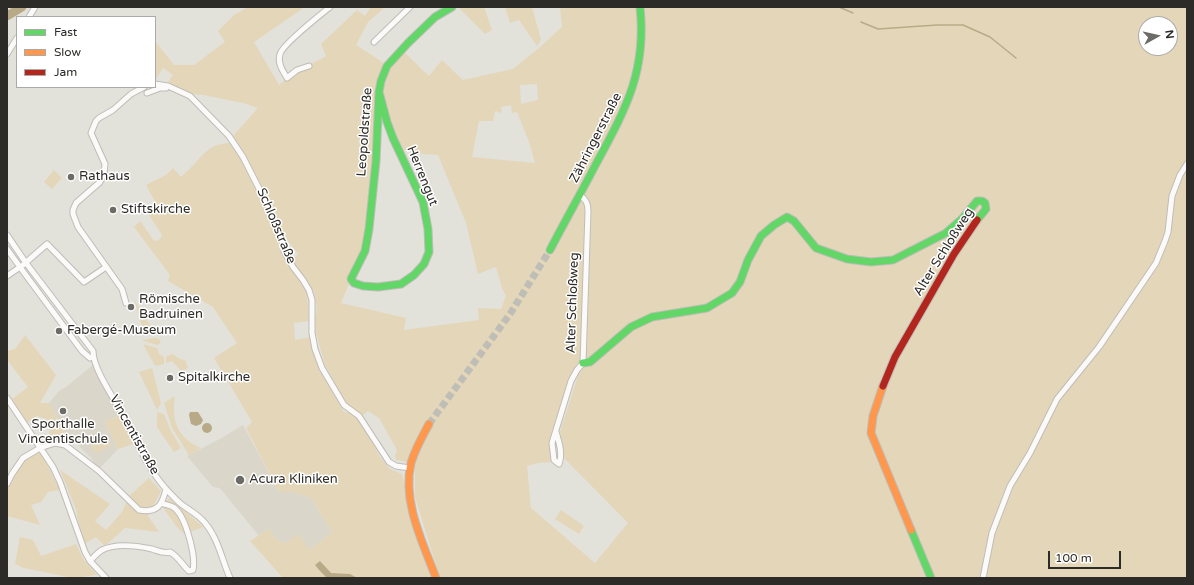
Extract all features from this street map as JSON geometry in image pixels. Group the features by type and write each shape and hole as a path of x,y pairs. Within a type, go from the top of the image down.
{"street":[{"path":"30,16 35,7"},
{"path":"309,66 297,70 287,78 281,68 280,54 292,40 330,7"},
{"path":"374,42 410,7"},
{"name":"Leopoldstraße","path":"354,283 351,278 365,251 369,229 376,161 379,92 381,81 387,66 435,17 452,7"},
{"name":"Zähringerstraße","path":"550,250 621,118 634,88 642,45 640,7"},
{"path":"7,54 16,40"},
{"name":"Schloßstraße","path":"156,84 171,87 190,96 229,136 239,150 253,174 273,216 284,246 284,251 292,267 309,290 312,300 312,333 315,349 322,368 344,405 360,416 389,462 396,466 410,468"},
{"path":"147,93 160,88 171,87"},
{"path":"126,303 122,289 78,227 73,210 76,203 100,182 104,174 105,164 91,133 96,121 113,110 131,94 142,88"},
{"name":"Herrengut","path":"354,283 363,286 378,287 401,284 414,276 424,264 429,252 428,229 423,202 390,131 379,92"},
{"path":"983,578 992,533 1010,486 1030,453 1057,399 1099,347 1156,263 1168,232 1172,196 1180,176 1187,164"},
{"name":"Alter Schloßweg","path":"580,195 586,200 588,205 583,363 590,362 631,327 652,317 707,308 732,293 740,282 748,260 761,236 784,218 787,217 794,221 816,248 847,259 871,262 893,260 946,233 962,219 977,201 982,201 985,203 986,209 973,224 954,254 895,357 878,398 873,416 871,433 931,578"},
{"name":"Vincentistraße","path":"7,235 26,263 93,351 93,357 100,373 129,425 140,451 157,478 166,489 161,503"},
{"path":"7,276 26,263 47,244 84,282 106,267"},
{"path":"7,249 82,351 90,358 93,357"},
{"path":"556,432 561,453 559,464 554,460 552,443 571,381 583,363"},
{"path":"7,398 40,448 60,482 83,548 90,561 104,576"},
{"path":"429,424 418,443 410,468 409,488 411,506 436,578"},
{"path":"7,484 23,458 40,448 55,443 64,445 99,471 139,510 155,510 161,503 174,507 187,531 192,549 193,570 189,571 178,558 170,552 164,553 158,550 134,546 118,546 102,550 90,561"},
{"path":"166,489 181,504 206,523 217,544 230,578"}],"shaded area":[{"path":"248,7 305,7 254,42 279,85 287,78 326,56 321,44 357,10 365,16 371,7 385,7 368,22 356,45 390,68 404,52 429,76 442,60 463,80 513,69 562,27 560,7 1187,7 1187,578 440,578 415,497 415,463 396,460 395,456 397,450 379,418 368,411 362,416 347,405 325,365 316,333 315,320 317,309 314,291 311,289 291,259 296,257 298,254 286,238 246,156 233,136 258,108 243,103 190,94 168,82 173,75 163,68 156,79 156,42 174,65 194,65 225,42 218,31 234,15","holes":["382,82 391,126 404,150 410,149 422,154 438,155 466,223 478,274 496,267 506,296 501,309 478,308 479,320 404,330 406,318 341,303 365,251","537,84 538,100 521,104 520,85","511,105 512,113 517,112 529,142 535,163 472,157 479,121 493,121 495,111 502,113 501,107","581,366 560,432 564,458 628,523 595,563 531,508 527,466 551,462 551,460 554,460 554,435 577,370"]},
{"path":"460,7 484,7 492,30 485,34 460,9"},
{"path":"505,7 532,7 541,40 537,46 519,20 510,23"},
{"path":"230,143 235,147 255,183 272,223 281,252 307,292 309,321 294,323 295,340 310,337 319,368 344,412 353,413 368,434 380,457 390,469 402,474 414,527 432,578 283,578 250,541 269,529 278,541 286,543 298,534 310,550 332,532 311,498 293,492 279,492 246,428 252,422 214,358 237,343 213,307 168,281 170,275 134,227 140,221 154,241 159,240 162,235 147,210 156,203 146,185 166,175 173,168 181,177 204,153 211,148"},
{"path":"54,170 62,178 52,189 44,182"},
{"path":"134,299 155,334 144,333"},
{"path":"25,335 56,375 40,403 49,403 65,432 48,442 51,421 37,416 27,423 12,399 28,387 7,360 7,351 15,349"},
{"path":"158,338 161,342 158,345 143,341 143,340"},
{"path":"143,344 157,348 159,354 164,357 164,364 156,366"},
{"path":"172,354 185,360 188,368 181,371 172,361 166,363 166,357"},
{"path":"93,365 120,415 105,422 118,449 98,470 95,468 92,459 65,432 49,403 59,391"},
{"path":"152,368 161,403 157,410 139,372"},
{"path":"175,396 175,420 181,433 186,439 201,448 189,455 172,428 164,403"},
{"path":"157,412 164,414 170,429 181,448 174,452 157,427"},
{"path":"190,412 198,412 203,420 201,424 196,426 191,424 189,415"},
{"path":"120,415 133,444 118,449 105,422"},
{"path":"205,423 209,423 212,428 209,433 205,433 202,430 202,426"},
{"name":"Acura Kliniken","path":"243,425 279,492 293,492 311,498 332,532 310,550 278,541 269,529 259,536 220,488 213,487 187,456"},
{"path":"106,437 111,445 96,454 91,446"},
{"path":"40,451 60,490 48,492 41,502 31,505 40,525 7,516 7,491 24,460"},
{"path":"60,470 110,504 95,521 106,530 122,512 129,496 149,478 161,491 148,516 159,532 125,528 105,546 96,537 83,545 76,509"},
{"path":"170,498 203,527 184,534 176,526 162,506"},
{"path":"561,510 584,526 579,534 555,519"},
{"path":"20,537 33,540 41,556 76,544 84,560 97,575 73,578 24,568 15,564"},
{"path":"320,561 331,573 350,574 357,578 327,578 315,565"}],"waterway":[{"path":"7,16 22,7"},
{"path":"839,7 853,13"},
{"path":"861,22 878,29 937,25 963,25 990,37 1016,58"}],"tunnel":[{"path":"429,424 510,314 550,250"}],"traffic: fast":[{"path":"379,92 393,138 423,202 428,229 429,252 424,264 414,275 401,284 378,287 363,286 354,283 351,279 365,251 369,229 376,161 379,92 381,81 387,66 408,43 435,17 452,7"},
{"path":"550,250 616,126 632,90 640,51 640,7"},
{"path":"583,363 590,362 631,327 652,317 707,308 732,293 740,282 748,260 761,236 774,225 787,217 794,221 816,248 847,259 871,262 893,260 946,233 962,219 977,201 982,201 985,203 986,209 977,220"},
{"path":"911,530 931,578"}],"traffic: slow":[{"path":"883,386 873,416 871,433 911,530"},
{"path":"429,424 411,463 409,492 415,522 436,578"}],"traffic: jam":[{"path":"883,386 895,357 954,254 977,220"}],"place":[{"name":"Rathaus","path":"71,177"},
{"name":"Stiftskirche","path":"113,210"},
{"name":"Römische Badruinen","path":"131,307"},
{"name":"Fabergé-Museum","path":"59,331"},
{"name":"Spitalkirche","path":"170,378"},
{"name":"Sporthalle Vincentischule","path":"63,411"},
{"name":"Acura Kliniken","path":"240,480"}]}
